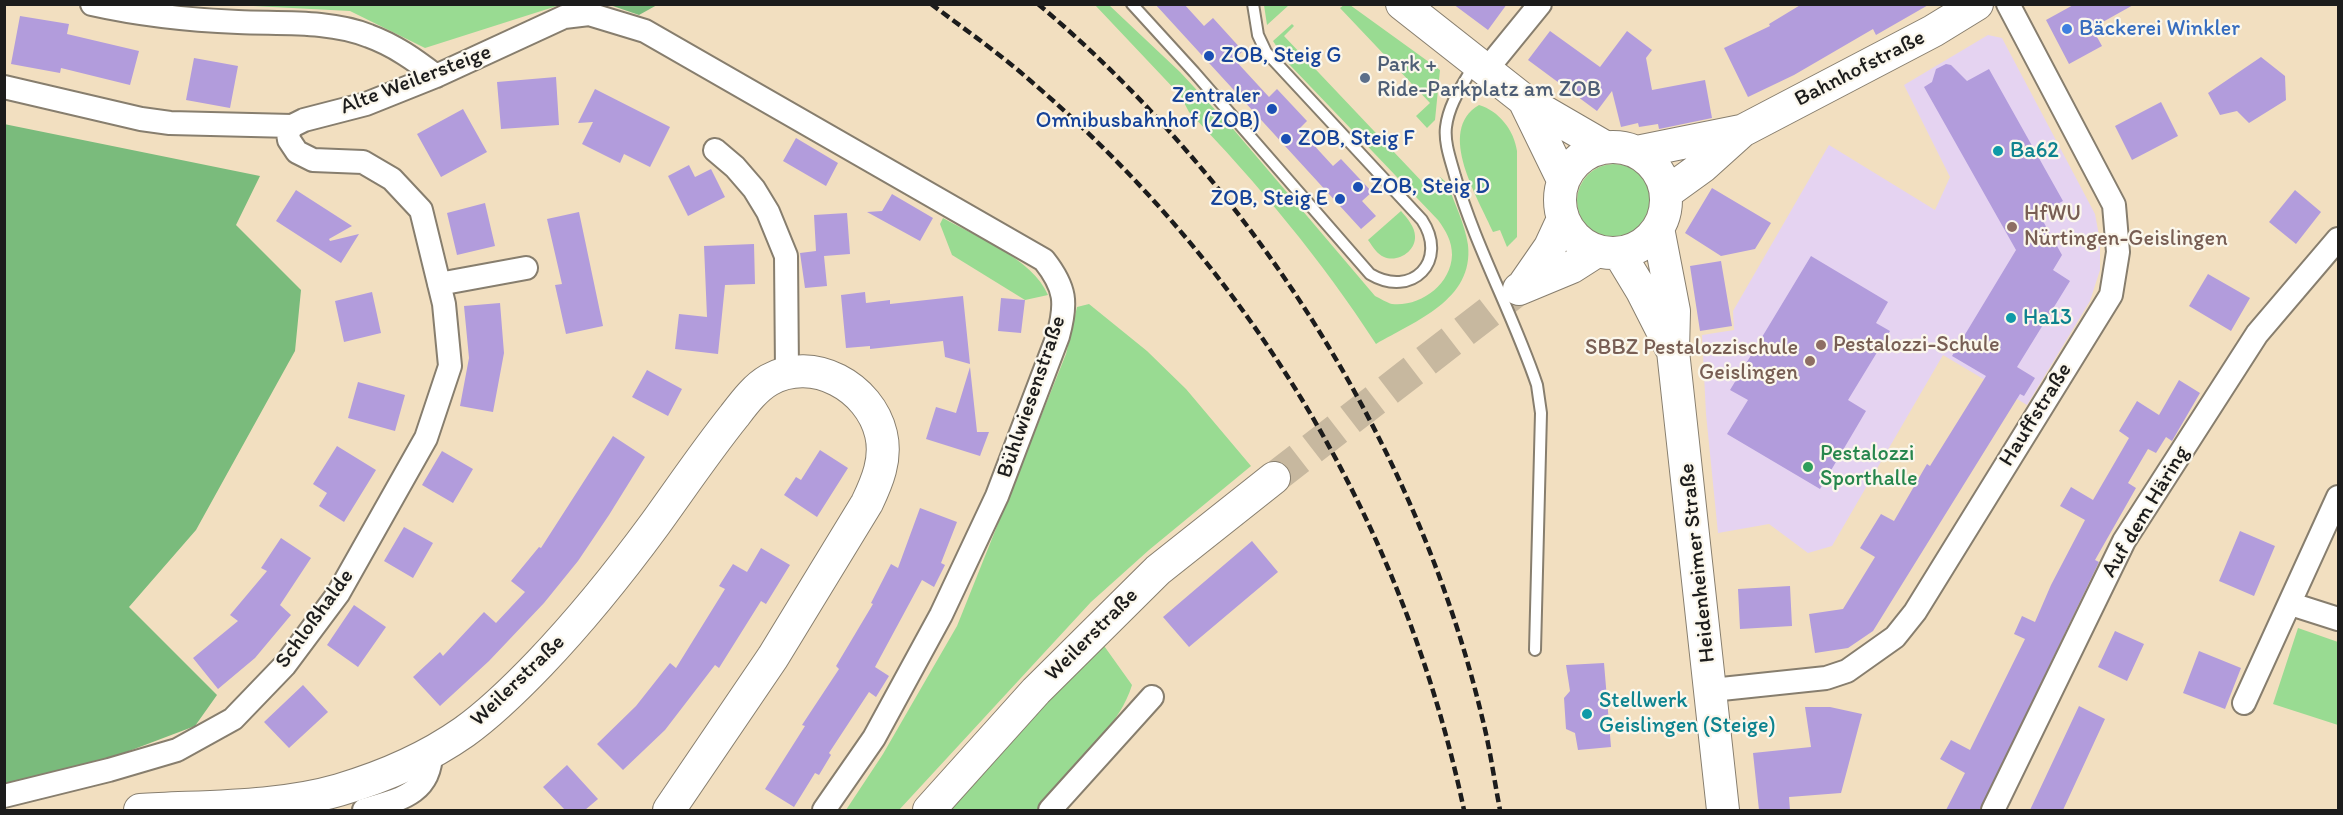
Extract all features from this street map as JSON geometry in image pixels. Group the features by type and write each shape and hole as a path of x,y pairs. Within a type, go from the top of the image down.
{"street":[{"path":"93,4 135,14 329,27 368,35 401,51 436,76"},
{"path":"1402,4 1524,100 1605,147"},
{"path":"1482,65 1540,4"},
{"name":"Bahnhofstraße","path":"1666,193 1702,168 1742,131 1933,31 1977,4"},
{"name":"Hauffstraße","path":"1712,690 1826,678 1847,671 1894,637 1915,612 2111,295 2118,252 2114,205 2008,4"},
{"name":"Alte Weilersteige","path":"4,87 141,119 170,123 292,126 304,120 366,104 436,76 564,17 589,14 645,31"},
{"name":"Bühlwiesenstraße","path":"645,31 1044,260 1058,278 1064,296 1064,314 1058,336 992,507 941,615 874,738 824,810"},
{"path":"1524,100 1563,180"},
{"name":"Schloßhalde","path":"4,796 109,770 177,750 232,719 285,664 338,594 426,438 450,366 444,304 421,210 392,179 363,162 313,160 297,152 289,140 288,133 292,126"},
{"name":"Bahnhofstraße","path":"1637,152 1742,131"},
{"path":"1563,219 1550,247 1521,287 1608,252 1634,249 1658,228 1665,211 1666,193 1657,169 1637,152 1616,146 1592,151 1580,158 1563,180 1560,194 1563,219 1577,239 1608,252"},
{"path":"716,150 735,167 753,189 768,212 786,256 787,372"},
{"name":"Heidenheimer Straße","path":"1658,228 1674,311 1673,351 1724,810"},
{"name":"Auf dem Häring","path":"1994,810 2124,541 2257,334 2338,239"},
{"name":"Heidenheimer Straße","path":"1608,252 1642,291 1673,351"},
{"path":"439,284 526,268"},
{"name":"Weilerstraße","path":"140,810 285,801 338,790 388,772 431,752 465,731 509,695 569,632 619,573 718,436 752,394 768,380 787,372 811,370 837,378 858,394 873,411 882,435 882,459 878,478 867,503 773,657 669,810"},
{"name":"Weilerstraße","path":"929,810 1036,691 1158,570 1274,478"},
{"path":"2244,703 2291,604 2338,496"},
{"path":"2291,604 2338,619"},
{"path":"1050,810 1152,697"},
{"path":"364,810 403,798 417,788 428,776 431,752"}],"lane":[{"path":"1132,4 1370,274 1384,282 1401,282 1415,278 1430,258 1432,244 1430,231 1266,52 1258,35 1253,4"},
{"path":"1482,65 1454,100 1446,126 1446,137 1451,162 1468,212 1538,385 1541,413 1535,650"}],"shaded area":[{"path":"1988,35 2002,38 2095,214 2100,241 2100,270 2090,301 2027,405 1943,355 1832,546 1808,553 1769,524 1718,533 1706,414 1702,335 1734,330 1733,311 1829,145 1935,210 1950,177 1904,85"}],"green space":[{"path":"1264,4 1289,5 1267,25"},
{"path":"234,5 560,5 425,48 350,11"},
{"path":"610,5 657,5 639,15"},
{"path":"1095,5 1109,5 1180,72 1234,130 1375,296 1392,304 1403,304 1423,298 1432,292 1446,276 1452,255 1448,236 1438,220 1287,62 1273,41 1292,24 1294,26 1284,36 1428,188 1440,177 1447,183 1462,221 1468,245 1467,264 1462,280 1452,294 1424,317 1376,344 1288,223 1189,112 1180,95"},
{"path":"1350,5 1440,70 1435,120 1427,128 1416,116 1430,103 1340,8"},
{"path":"1479,105 1493,112 1504,122 1513,136 1517,151 1517,237 1507,247 1500,230 1493,232 1471,184 1460,148 1461,131 1466,117"},
{"path":"4,124 260,176 236,225 301,290 295,351 196,530 129,607 217,695 195,726 108,759 4,787"},
{"path":"1607,164 1621,164 1635,170 1645,180 1651,194 1649,215 1635,232 1621,238 1607,238 1593,232 1583,222 1577,208 1577,194 1583,180 1593,170"},
{"path":"1401,211 1414,229 1415,241 1409,251 1400,257 1384,257 1368,240"},
{"path":"943,218 1017,260 1030,270 1048,295 1025,300 952,255 940,224"},
{"path":"1089,304 1147,351 1186,389 1251,466 1149,550 1091,602 899,810 846,810 883,754 957,626 1066,354 1077,307"},
{"path":"2298,628 2338,642 2338,725 2273,704"},
{"path":"1102,643 1132,685 1127,699 1102,736 1039,810 949,810 970,784"}],"building":[{"path":"1155,4 1184,4 1204,26 1213,18 1243,51 1234,59 1269,97 1277,89 1307,121 1299,129 1333,166 1341,159 1372,192 1362,201 1376,216 1361,229"},
{"path":"1453,4 1507,4 1488,30"},
{"path":"1802,4 1930,4 1876,35 1873,29 1794,75 1748,97 1724,48 1770,26 1769,24"},
{"path":"2075,4 2135,4 2092,28 2102,46 2069,64 2046,20"},
{"path":"20,16 69,24 67,34 139,51 130,85 61,68 60,73 11,64"},
{"path":"1550,31 1600,67 1627,31 1652,50 1646,58 1652,90 1705,80 1712,118 1659,129 1658,124 1639,127 1638,123 1621,127 1612,91 1597,111 1528,60"},
{"path":"2261,57 2285,76 2286,100 2249,123 2237,111 2220,115 2208,93"},
{"path":"194,58 238,66 230,108 186,100"},
{"path":"1946,64 1951,65 1967,81 1989,69 2063,201 2039,214 2062,255 2053,270 2070,281 2017,367 2035,378 2024,396 2020,394 1873,631 1848,648 1815,653 1809,614 1843,609 1875,557 1860,548 1881,514 1894,521 1927,464 1930,466 1986,376 1952,356 2016,250 1924,87 1932,82 1936,69"},
{"path":"556,77 559,125 501,129 497,82"},
{"path":"595,89 670,127 650,167 624,154 620,163 582,144 593,122 578,123"},
{"path":"2161,102 2178,136 2132,160 2115,126"},
{"path":"463,109 487,152 441,177 417,134"},
{"path":"796,138 838,163 826,186 783,161"},
{"path":"689,165 695,177 711,169 725,197 688,216 668,176"},
{"path":"1712,188 1771,223 1755,249 1721,256 1685,233"},
{"path":"296,190 352,226 329,239 330,241 359,234 341,263 276,221"},
{"path":"2295,190 2321,212 2296,244 2269,222"},
{"path":"892,194 933,218 920,241 867,212 882,211"},
{"path":"485,203 495,246 457,255 447,213"},
{"path":"579,212 603,326 566,334 555,285 562,284 547,219"},
{"path":"847,213 850,254 824,256 827,286 805,288 800,253 816,251 814,215"},
{"path":"754,244 755,284 725,285 718,354 675,349 679,314 707,317 704,246"},
{"name":"SBBZ Pestalozzischule Geislingen","path":"1811,256 1888,302 1876,323 1890,331 1848,400 1866,411 1820,489 1727,434 1748,400 1730,390"},
{"path":"1721,261 1732,326 1700,331 1690,266"},
{"path":"2208,274 2250,298 2231,331 2189,306"},
{"path":"372,292 381,333 344,342 335,301"},
{"path":"865,292 866,303 890,300 890,304 963,296 970,364 945,357 943,341 870,349 870,346 846,348 841,295"},
{"path":"1001,298 1025,300 1021,333 998,331"},
{"path":"500,303 504,353 493,412 460,406 469,358 464,306"},
{"path":"970,367 977,432 989,432 980,456 926,439 936,407 956,413"},
{"path":"647,370 682,389 668,416 632,397"},
{"path":"2179,380 2200,393 2172,441 2166,437 2156,453 2148,449 2128,483 2136,488 2095,560 2099,562 1980,810 1946,810 1965,773 1940,759 1951,740 1970,750 2025,639 2014,634 2022,616 2035,622 2051,585 2085,520 2060,506 2071,487 2093,500 2129,438 2119,431 2137,401 2159,415"},
{"path":"358,382 405,395 395,431 348,418"},
{"path":"613,436 645,457 609,515 578,561 544,603 489,661 440,706 413,677 440,652 443,656 484,612 496,623 525,592 511,581 539,547 541,548"},
{"path":"337,446 376,470 344,522 319,506 327,493 313,484"},
{"path":"820,450 848,468 817,517 784,495 796,477 801,480"},
{"path":"442,451 473,469 453,503 422,485"},
{"path":"920,508 957,522 941,563 945,565 934,587 922,580 875,667 889,676 876,697 869,692 829,753 831,755 819,775 815,773 794,807 765,789 805,726 802,725 839,669 836,666 873,604 871,603 891,564 898,568"},
{"path":"404,527 433,543 413,578 384,561"},
{"path":"2240,531 2275,546 2254,596 2219,581"},
{"path":"281,538 311,558 280,605 291,615 255,658 218,689 193,658 238,621 230,615 267,571 261,568"},
{"path":"1252,541 1278,572 1189,647 1163,617"},
{"path":"761,548 790,565 766,604 761,601 719,668 715,665 665,730 623,770 597,744 636,706 670,663 676,668 725,589 719,586 733,564 747,572"},
{"path":"1790,586 1792,626 1740,629 1738,589"},
{"path":"354,605 386,627 358,667 327,645"},
{"path":"2115,631 2144,644 2127,681 2098,667"},
{"path":"2199,651 2241,668 2225,709 2183,693"},
{"name":"Stellwerk Geislingen (Steige)","path":"1604,663 1611,747 1578,750 1575,733 1566,729 1564,698 1570,691 1566,665"},
{"path":"303,685 328,712 289,748 264,722"},
{"path":"2079,706 2105,719 2063,810 2030,810"},
{"path":"1805,707 1830,707 1862,714 1841,793 1789,797 1790,810 1759,810 1753,753 1811,747"},
{"path":"567,765 598,799 585,810 565,810 543,787"}],"tunnel":[{"path":"1274,478 1519,289"}],"railway":[{"path":"931,4 1015,67 1107,152 1181,232 1247,317 1306,407 1358,502 1401,601 1437,704 1464,810"},
{"path":"1038,4 1116,75 1189,153 1255,237 1316,326 1369,419 1415,516 1453,616 1485,729 1500,810"}],"place":[{"name":"Bäckerei Winkler","path":"2067,29"},
{"name":"ZOB, Steig G","path":"1209,56"},
{"name":"Park + Ride-Parkplatz am ZOB","path":"1365,78"},
{"name":"Zentraler Omnibusbahnhof (ZOB)","path":"1272,109"},
{"name":"ZOB, Steig F","path":"1286,139"},
{"name":"Ba62","path":"1998,151"},
{"name":"ZOB, Steig D","path":"1358,187"},
{"name":"ZOB, Steig E","path":"1340,199"},
{"name":"HfWU Nürtingen-Geislingen","path":"2012,227"},
{"name":"Ha13","path":"2011,318"},
{"name":"Pestalozzi-Schule","path":"1821,345"},
{"name":"SBBZ Pestalozzischule Geislingen","path":"1810,361"},
{"name":"Pestalozzi Sporthalle","path":"1808,467"},
{"name":"Stellwerk Geislingen (Steige)","path":"1587,714"}]}
